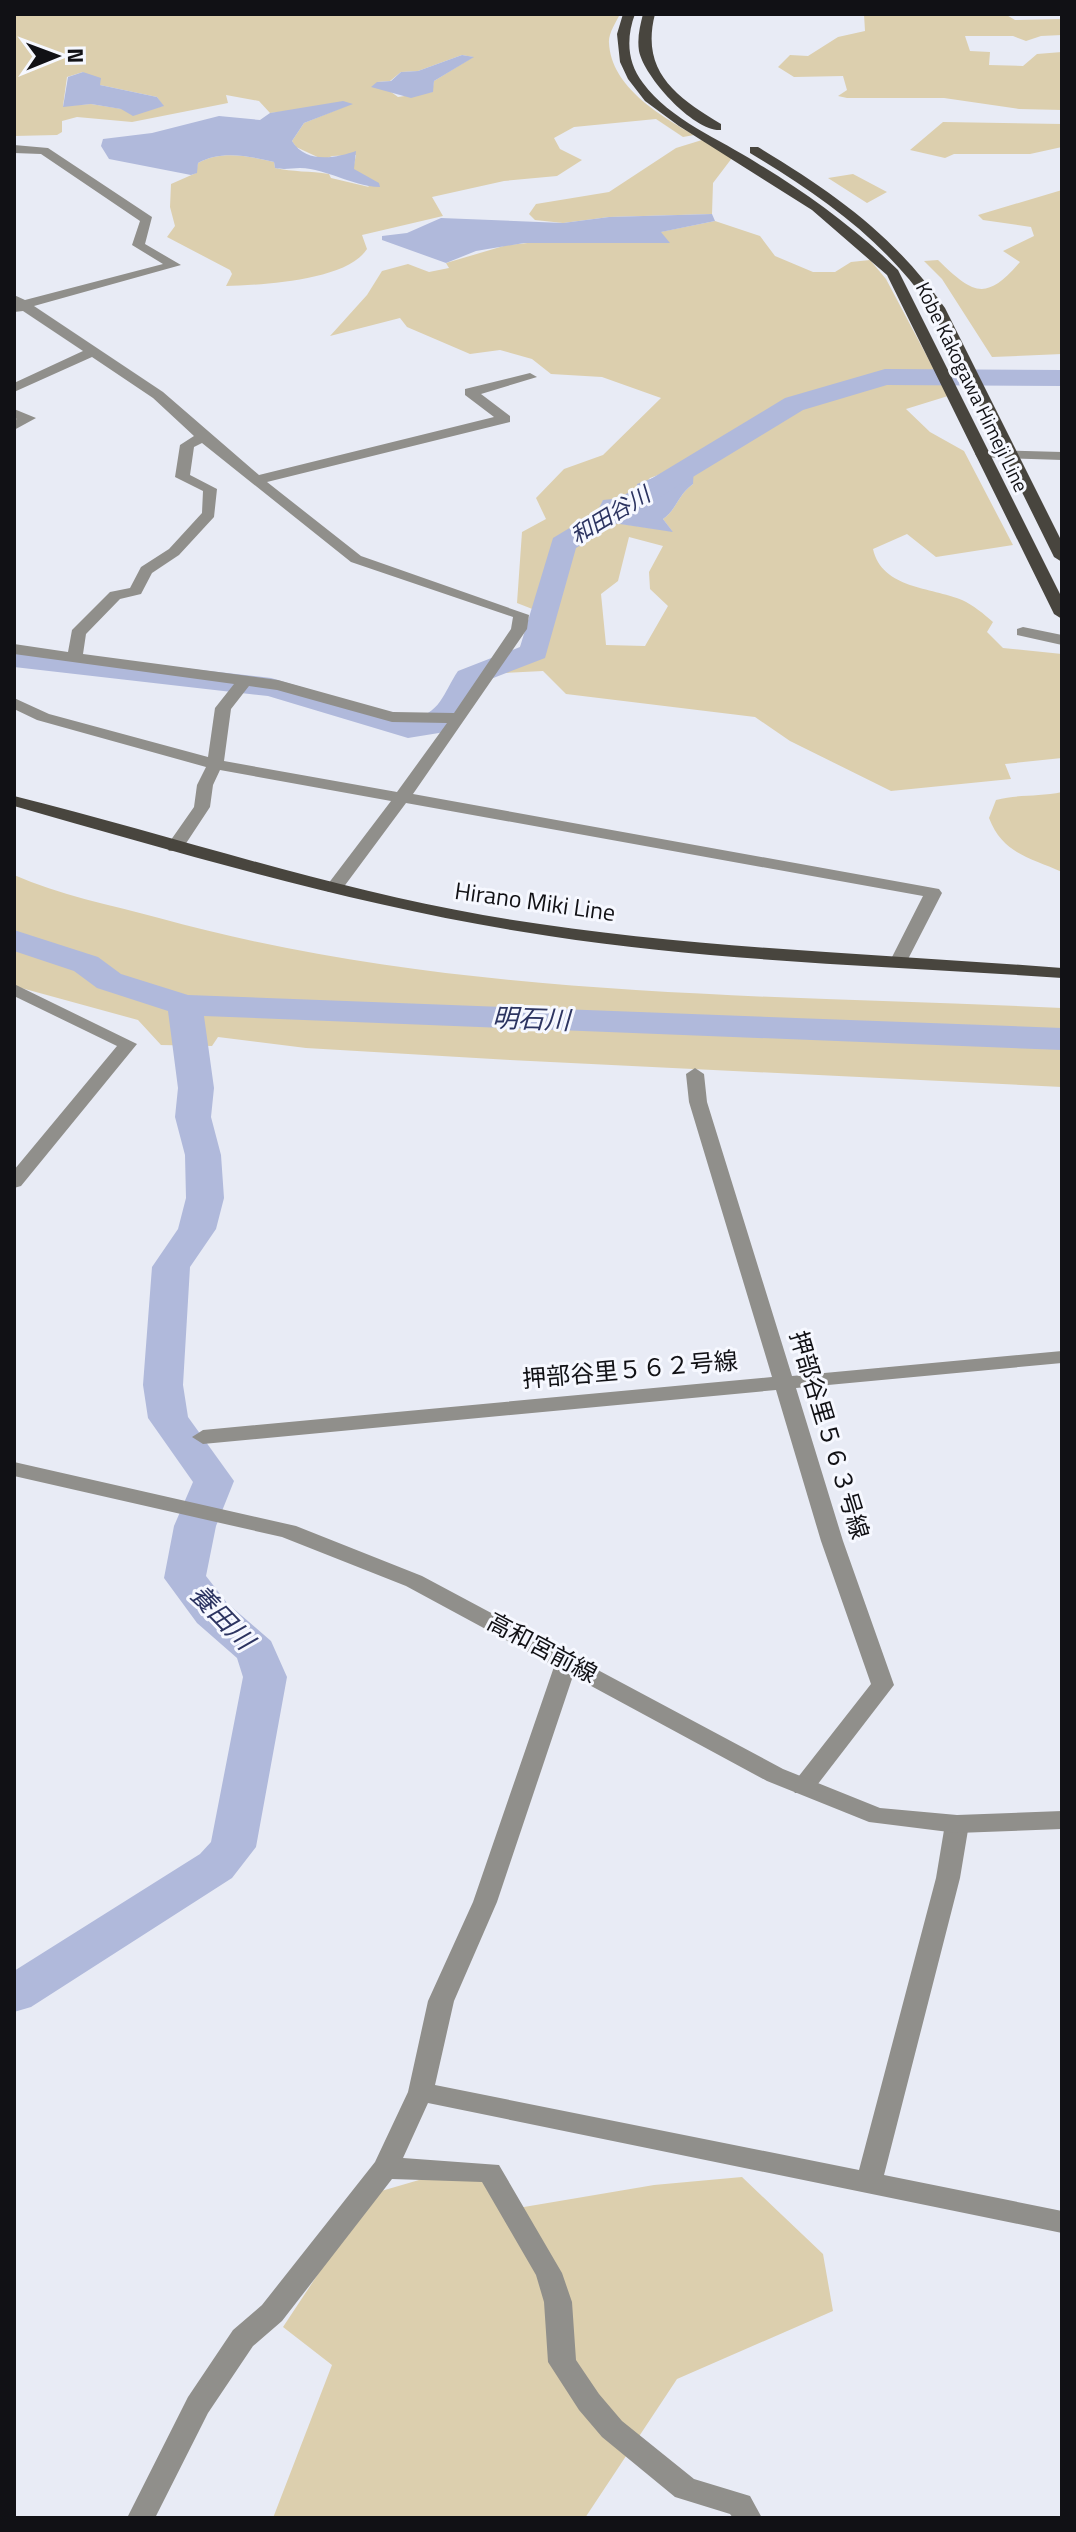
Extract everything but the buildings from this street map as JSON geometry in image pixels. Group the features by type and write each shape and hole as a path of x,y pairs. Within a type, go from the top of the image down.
{"main road":[{"name":"Kobe Kakogawa Himeji Line","path":"629,14 621,39 622,53 641,89 684,123 852,231 893,273 928,337 1062,614"},
{"name":"Kobe Kakogawa Himeji Line","path":"649,14 643,29 646,57 652,72 671,93 701,117 839,203 891,245 917,276 938,308 1062,557"},
{"name":"Hirano Miki Line","path":"14,801 175,847 455,916 552,931 1062,973"}],"street":[{"path":"14,149 44,151 147,220 138,245 174,265 17,305"},
{"path":"17,305 158,395 322,537 356,559 521,615 519,629 402,797 334,888"},
{"path":"14,388 91,352"},
{"path":"258,480 505,419 470,392 530,377"},
{"path":"14,413 29,418 14,426"},
{"path":"75,658 78,633 115,595 136,591 153,563 174,552 209,514 210,489 182,477 187,445 203,437"},
{"path":"982,454 1062,456"},
{"path":"1023,632 1062,640"},
{"path":"14,649 246,679 392,717 458,718"},
{"path":"175,847 202,807 205,785 215,764 223,708 246,679"},
{"path":"14,703 43,717 215,764 933,893 899,961"},
{"path":"14,989 128,1044 14,1182"},
{"name":"押部谷里５６３号線","path":"695,1074 698,1102 787,1383 815,1484 883,1685 803,1787"},
{"name":"押部谷里５６２号線","path":"203,1437 1062,1357"},
{"name":"高和宮前線","path":"14,1469 288,1531 414,1581 803,1787 877,1816 957,1824 1062,1820"},
{"path":"141,2518 198,2405 243,2338 272,2313 385,2168 421,2092 441,2001 485,1902 567,1661"},
{"path":"869,2181 948,1878 957,1824"},
{"path":"421,2092 1062,2222"},
{"path":"385,2168 490,2172 549,2273 558,2302 562,2362 589,2402 612,2429 685,2488 740,2505 748,2518"}],"shaded area":[{"path":"14,14 620,14 609,39 618,73 653,109 694,135 683,137 656,119 574,127 554,138 560,149 582,160 557,176 504,181 432,197 443,216 362,235 367,249 357,260 323,275 226,286 232,274 230,270 167,237 175,226 170,207 171,184 196,173 198,163 235,155 274,162 275,168 329,174 331,178 369,187 353,169 356,155 332,156 324,160 296,147 292,141 304,123 351,104 270,113 259,101 226,95 228,103 132,122 77,117 62,121 62,132 57,135 14,136","holes":["462,55 473,57 434,81 432,92 398,97 377,82 390,81 401,72 418,71","83,72 100,85 157,97 163,106 141,112 91,104 63,106 67,77"]},
{"path":"864,14 1005,14 1015,20 1062,19 1062,35 1041,36 1026,41 1013,36 965,36 970,51 990,52 989,65 1023,66 1037,54 1062,52 1062,110 1019,109 944,98 847,98 838,96 847,90 843,76 794,77 778,67 790,55 808,56 838,37 865,31"},
{"path":"943,122 1062,124 1062,147 1030,154 954,154 945,158 910,150"},
{"path":"702,140 732,158 713,183 712,214 609,217 563,223 535,220 529,214 536,204 609,192 676,148"},
{"path":"853,174 887,192 867,203 828,178"},
{"path":"1062,190 1062,354 992,357 942,279 924,261 938,260 961,280 979,289 998,283 1020,262 1003,251 1034,236 1031,227 983,220 978,215"},
{"path":"715,221 760,236 775,256 813,272 835,272 851,262 870,260 886,279 948,396 906,409 930,432 964,451 1013,545 936,557 907,534 873,549 886,572 897,579 962,600 978,610 993,622 987,632 1003,648 1062,654 1062,758 1005,764 1011,779 891,791 790,741 755,717 566,694 543,671 505,673 540,612 517,603 522,532 546,519 536,498 564,469 603,455 661,398 602,377 551,374 532,359 500,350 470,354 407,327 400,318 330,336 367,295 382,271 408,264 429,272 449,268 446,263 507,245 547,241 668,243 660,232","holes":["680,467 693,484 663,519 672,531 594,520 603,501 632,497 650,478","629,537 663,546 649,572 650,589 668,606 645,646 606,645 601,594 618,581"]},
{"path":"1062,792 1062,872 1018,853 1002,840 989,818 996,800"},
{"path":"14,875 67,894 269,945 381,964 607,988 1062,1008 1062,1087 306,1048 218,1037 212,1046 161,1045 138,1020 14,986"},
{"path":"474,2164 518,2208 654,2185 742,2177 823,2254 833,2311 677,2379 585,2518 273,2518 332,2365 283,2327 371,2194"}],"water":[{"path":"462,55 474,57 434,81 433,92 411,98 371,87 377,82 391,81 401,72 418,71"},
{"path":"83,72 101,78 100,85 157,97 164,106 133,116 121,109 91,104 63,107 68,77"},
{"path":"343,101 353,104 304,123 292,141 313,156 340,156 356,151 354,169 379,183 380,187 310,169 275,168 274,162 235,155 198,163 197,173 191,175 109,159 101,146 103,139 152,133 219,116 260,120 270,113"},
{"path":"712,214 715,221 661,232 670,243 524,243 476,251 446,263 382,240 382,236 407,233 441,218 563,223 609,217"},
{"path":"690,464 694,466 693,484 663,519 673,532 593,520 603,500 632,497 638,492 637,484"}],"waterway":[{"name":"和田谷川","path":"14,658 271,687 408,729 434,725 464,695 469,677 534,652 563,544 794,404 885,377 1062,378"},
{"name":"明石川","path":"14,940 86,964 109,981 185,1005"},
{"name":"養田川","path":"14,1994 216,1866 233,1847 265,1677 256,1651 212,1613 185,1578 195,1526 214,1481 168,1418 163,1385 171,1267 197,1229 205,1198 203,1155 193,1117 196,1088 185,1005"},
{"name":"明石川","path":"185,1005 612,1019 1062,1039"}]}
